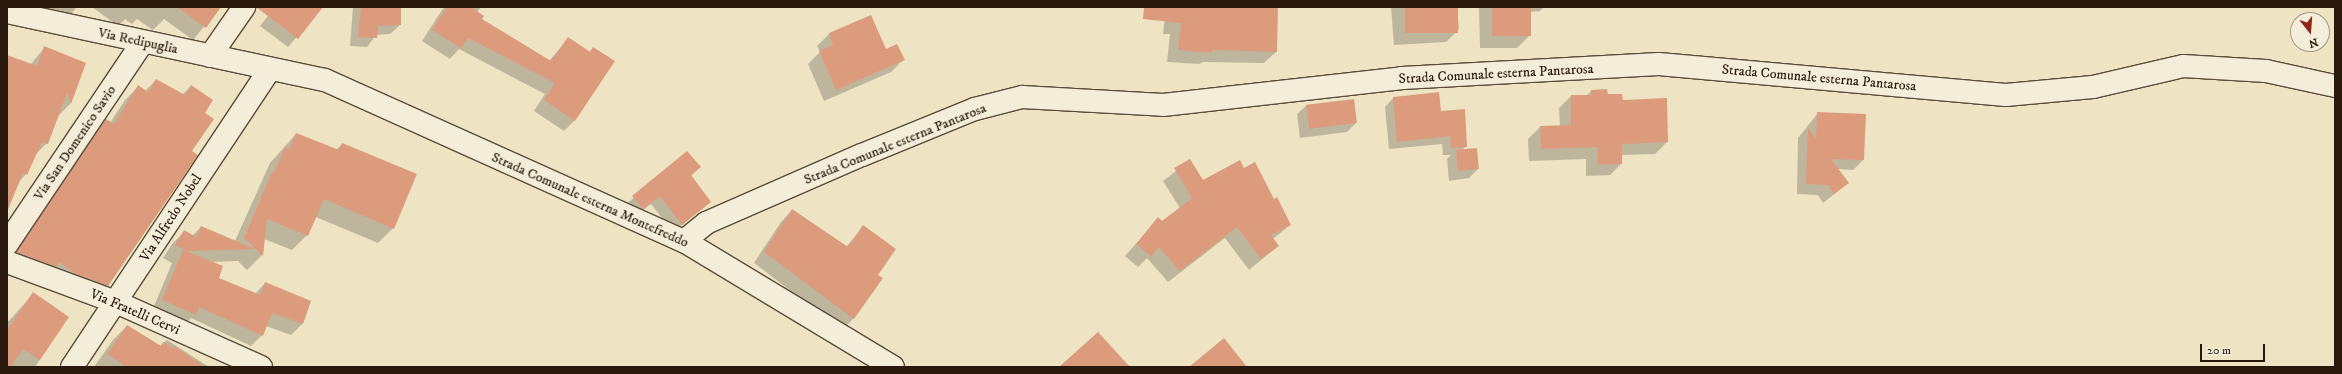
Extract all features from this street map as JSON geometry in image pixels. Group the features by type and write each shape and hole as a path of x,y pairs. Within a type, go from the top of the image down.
{"street":[{"path":"210,56 244,7"},
{"name":"Via Redipuglia","path":"7,12 142,43 270,68"},
{"name":"Via San Domenico Savio","path":"7,244 142,43"},
{"name":"Strada Comunale esterna Pantarosa","path":"684,241 706,223 862,155 975,109 1022,97 1163,105 1402,78 1659,64 2006,95 2093,87 2183,66 2266,71 2335,86"},
{"name":"Strada Comunale esterna Montefreddo","path":"270,68 325,80 684,241 893,367"},
{"name":"Via Alfredo Nobel","path":"72,367 270,68"},
{"name":"Via Fratelli Cervi","path":"7,262 116,302 261,367"}],"building":[{"path":"177,7 221,7 206,28"},
{"path":"256,7 323,7 298,39"},
{"path":"361,7 401,7 401,25 378,26 377,38 358,37"},
{"path":"447,7 471,7 484,16 482,19 551,61 568,37 590,52 593,47 615,61 575,121 544,100 555,83 468,38 461,48 432,30"},
{"path":"1144,7 1278,7 1277,52 1212,50 1212,53 1178,50 1181,23 1143,19"},
{"path":"1405,7 1458,7 1458,33 1405,33"},
{"path":"1492,7 1531,7 1531,36 1492,36"},
{"path":"871,15 886,49 897,44 905,60 836,90 819,51 833,45 829,33"},
{"path":"44,46 86,63 71,104 67,93 48,144 42,142 27,175 23,173 7,212 7,55 37,66"},
{"path":"156,79 185,95 191,85 213,100 205,113 214,119 192,151 198,155 108,286 77,275 59,262 56,267 16,252 106,119 114,124 138,85 148,92"},
{"path":"1607,89 1608,94 1622,94 1623,100 1667,98 1668,142 1622,144 1622,164 1598,165 1597,147 1541,149 1540,126 1571,125 1571,95 1591,95 1591,90"},
{"path":"1439,92 1441,111 1465,109 1467,147 1451,148 1450,136 1397,142 1393,97"},
{"path":"1354,99 1357,123 1309,129 1306,105"},
{"path":"1817,112 1866,114 1864,160 1831,159 1849,183 1834,194 1828,185 1806,184 1808,127 1816,139"},
{"path":"296,133 339,150 342,143 417,174 394,229 324,199 308,236 267,219 263,256 244,238 272,172 274,173 285,147 289,149"},
{"path":"1477,148 1479,169 1458,171 1456,150"},
{"path":"687,151 701,167 691,175 711,202 682,225 660,196 643,209 632,196"},
{"path":"1190,159 1203,180 1240,160 1244,168 1255,162 1274,199 1277,197 1291,225 1271,235 1279,246 1261,259 1237,227 1180,271 1159,247 1151,256 1136,244 1158,217 1162,221 1192,198 1174,168"},
{"path":"792,209 848,247 863,225 896,249 878,275 883,278 854,319 764,252"},
{"path":"201,226 255,249 187,251 175,245 184,230 196,237"},
{"path":"183,250 223,266 219,278 260,295 265,282 311,301 303,324 272,313 263,336 199,307 196,315 162,300"},
{"path":"33,292 69,317 40,360 23,349 11,367 7,367 7,330"},
{"path":"127,325 161,346 163,342 174,349 175,346 204,367 127,367 107,354"},
{"path":"1098,332 1130,367 1059,367"},
{"path":"1224,338 1247,367 1189,367"}]}
